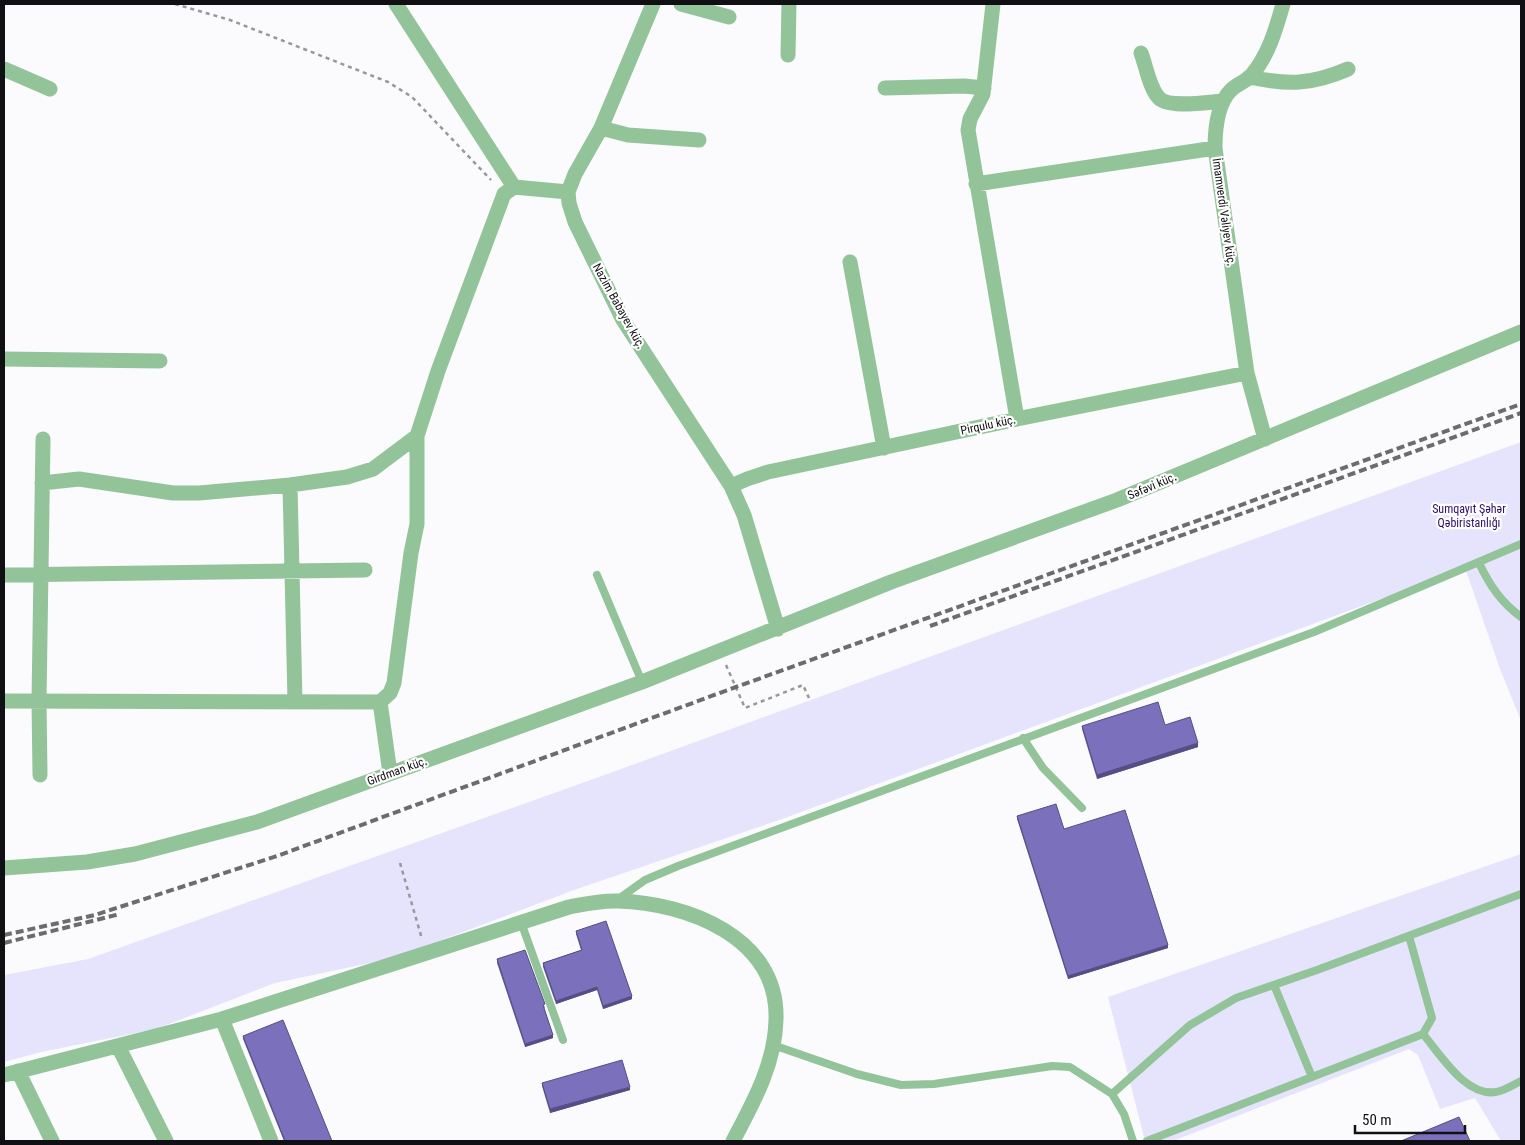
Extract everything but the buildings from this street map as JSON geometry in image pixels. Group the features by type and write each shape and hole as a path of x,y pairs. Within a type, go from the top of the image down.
{"street":[{"path":"396,4 509,190"},
{"path":"509,190 568,192 575,174 601,128 653,4"},
{"path":"680,4 729,17"},
{"path":"788,55 789,4"},
{"path":"993,4 984,88 970,119 968,130 1017,419"},
{"name":"İmamverdi Vəliyev küç.","path":"1265,439 1247,373 1215,148 1215,134 1223,101 1231,89 1249,77 1263,58 1276,31 1283,4"},
{"path":"1141,53 1157,96 1162,102 1172,104 1223,101"},
{"path":"4,69 50,89"},
{"path":"1249,77 1283,84 1302,83 1327,78 1348,69"},
{"path":"885,88 964,86 984,88"},
{"path":"601,128 628,134 699,140"},
{"path":"976,184 1215,148"},
{"path":"4,701 380,702 390,693 394,683 411,553 417,524 417,436 438,371 509,190"},
{"name":"Nazim Babayev küç.","path":"568,192 569,204 575,222 623,320 731,486 744,515 778,629"},
{"path":"850,262 884,448"},
{"name":"Səfəvi küç.","path":"778,629 900,579 1117,500 1521,332"},
{"path":"4,359 160,361"},
{"name":"Pirqulu küç.","path":"731,486 768,472 1017,419 1247,373"},
{"path":"42,482 79,479 173,493 199,493 290,486 347,477 373,469 417,436"},
{"path":"40,775 39,701 43,439"},
{"path":"290,486 295,701"},
{"path":"4,575 41,576 365,570"},
{"name":"Girdman küç.","path":"4,868 87,862 135,854 257,822 642,682 778,629"},
{"path":"380,702 390,773"},
{"path":"52,1141 11,1073 222,1019 569,907 617,901 668,906 699,916 725,930 745,946 762,966 774,994 776,1020 773,1045 765,1074 733,1141"},
{"path":"222,1019 270,1141"},
{"path":"118,1046 166,1141"}],"lane":[{"path":"617,901 645,880 678,866 1314,632 1521,544"},
{"path":"1479,563 1495,593 1506,606 1521,617"},
{"path":"597,575 642,682"},
{"path":"1023,738 1043,768 1082,808"},
{"path":"1112,1094 1190,1025 1236,998 1521,894"},
{"path":"521,922 563,1040"},
{"path":"1147,1141 1423,1034 1432,1018 1409,936"},
{"path":"1274,985 1312,1078"},
{"path":"1423,1034 1457,1074 1476,1089 1500,1091 1521,1081"},
{"path":"773,1045 858,1074 901,1085 934,1084 1052,1066 1070,1067 1112,1094 1124,1114 1133,1141"}],"path":[{"path":"175,4 230,20 388,82 412,97 509,190"},
{"path":"720,652 745,708 803,686 809,698"},
{"path":"400,862 426,953"}],"green space":[{"name":"Sumqayıt Şəhər Qəbiristanlığı","path":"1521,442 1521,721 1500,669 1465,568 782,819 574,890 394,958 275,983 156,1029 41,1052 4,1062 4,975 88,959 599,777"},
{"path":"1521,854 1521,1141 1501,1141 1475,1098 1440,1109 1418,1055 1409,1049 1173,1141 1145,1141 1108,997"}],"railway":[{"path":"4,935 95,915 277,856 736,687 1521,404"},
{"path":"930,626 1521,413"},
{"path":"4,943 120,914"}]}
